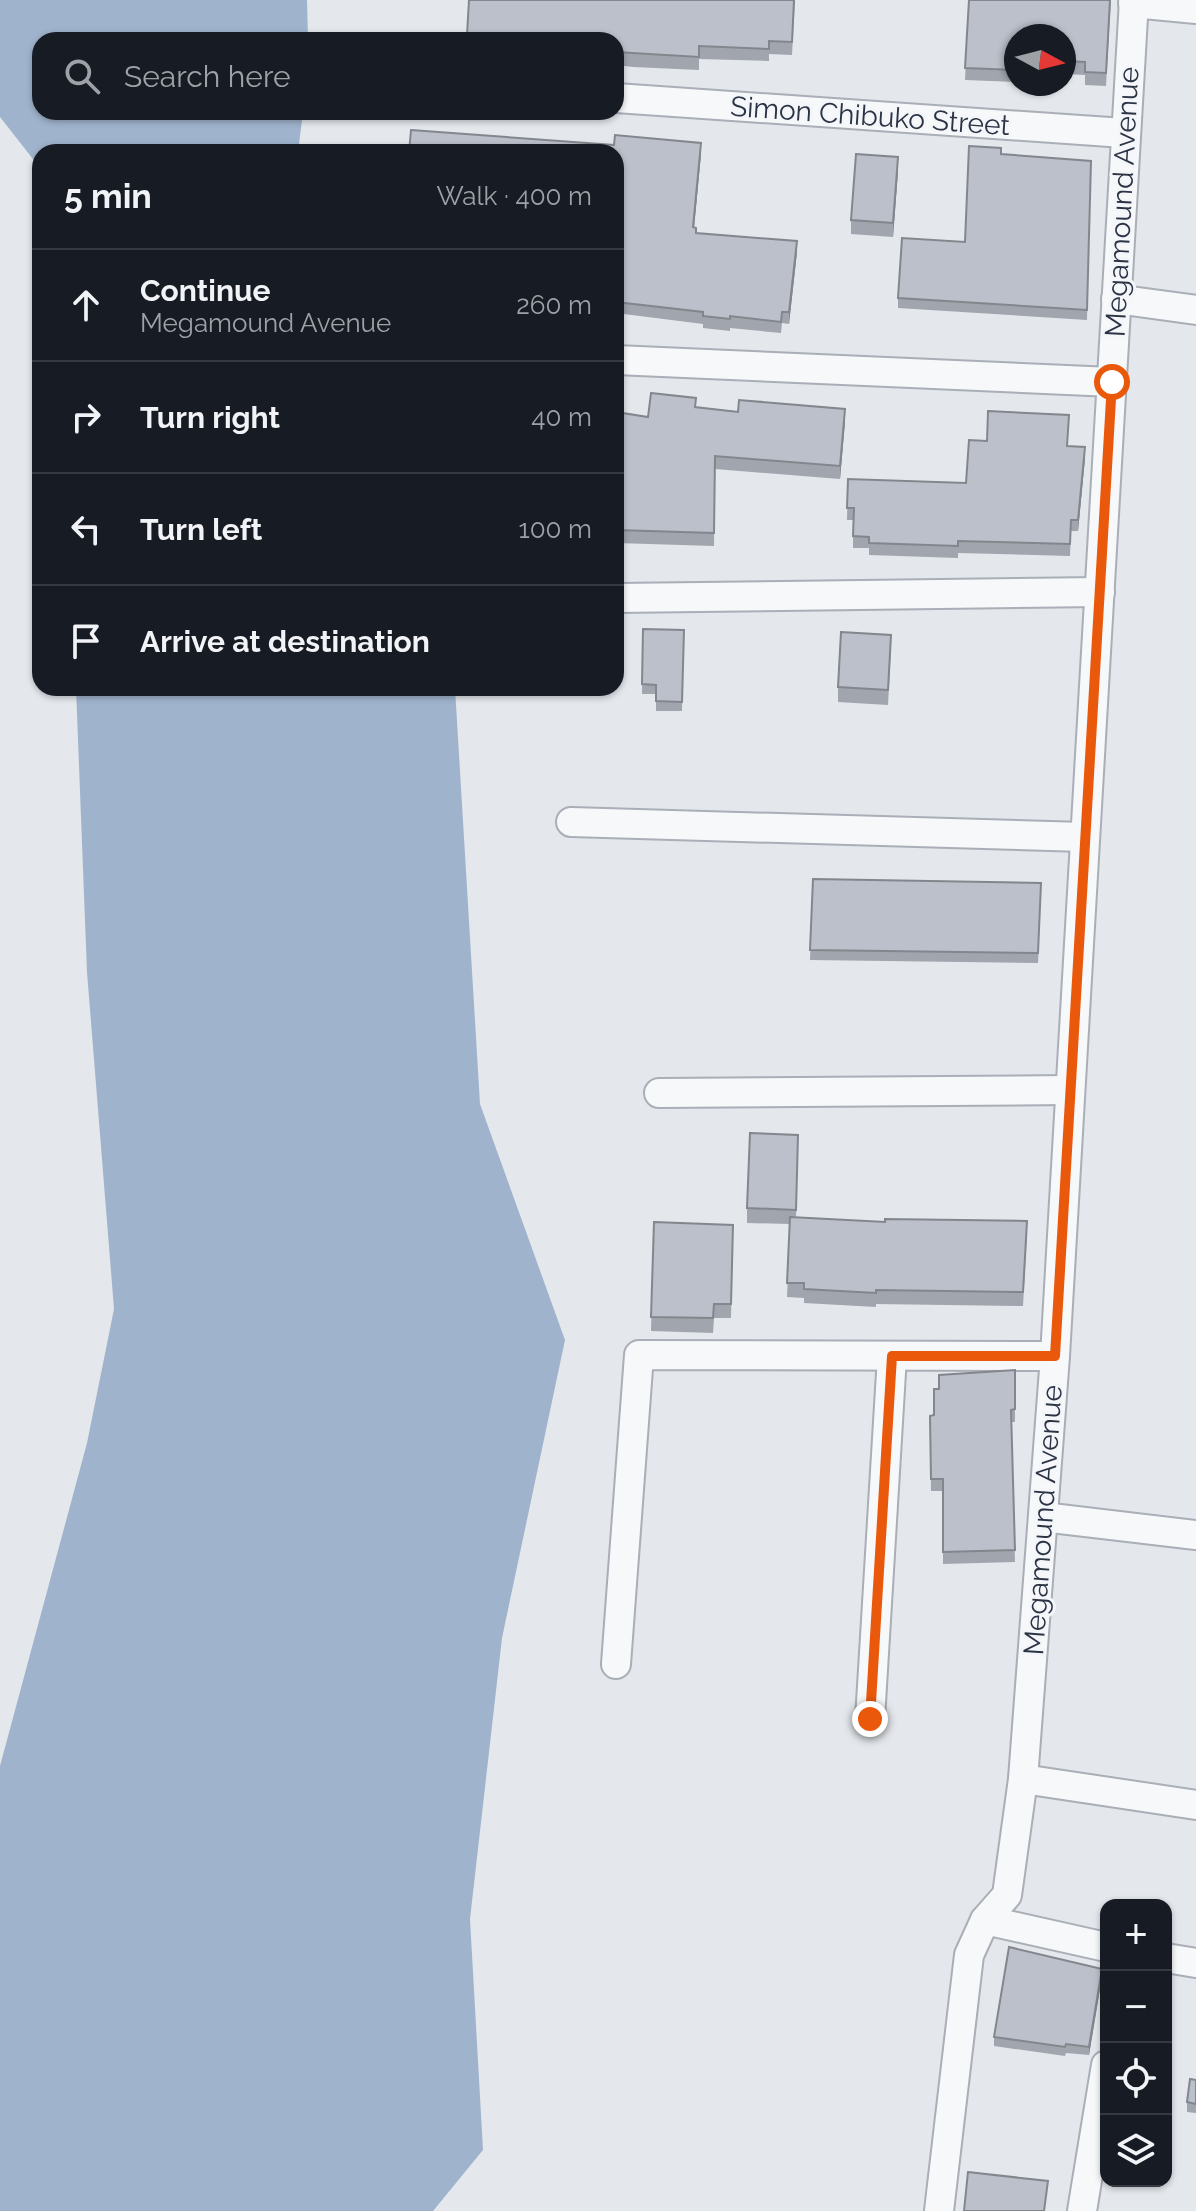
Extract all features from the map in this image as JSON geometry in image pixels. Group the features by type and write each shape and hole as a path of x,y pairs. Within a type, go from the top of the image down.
{"street":[{"path":"1134,2 1196,9"},
{"name":"Megamound Avenue","path":"939,2211 969,1955 985,1920 1007,1895 1023,1779 1055,1356 1134,2"},
{"name":"Simon Chibuko Street","path":"624,99 1124,133"},
{"path":"1116,299 1196,310"},
{"path":"624,360 1112,382"},
{"path":"624,598 1100,592"},
{"path":"571,822 1084,837"},
{"path":"659,1093 1070,1090"},
{"path":"616,1664 639,1355 1055,1356"},
{"path":"870,1719 892,1356"},
{"path":"1043,1517 1196,1535"},
{"path":"1023,1779 1196,1805"},
{"path":"985,1920 1100,1946"},
{"path":"1172,1959 1196,1963"},
{"path":"1082,2211 1100,2102"}],"water":[{"path":"0,0 307,0 308,32 32,32 32,120 302,120 299,144 32,144 32,158 0,117"},
{"path":"76,696 455,696 480,1104 565,1340 502,1638 470,1919 483,2150 433,2211 0,2211 0,1766 87,1443 114,1309 87,972"}],"building":[{"path":"469,0 794,0 792,42 769,41 769,49 699,46 699,57 624,52 624,32 467,32"},
{"path":"969,0 1110,0 1106,73 1085,72 1085,62 1076,62 1076,24 1004,24 1004,70 965,68"},
{"path":"411,130 600,144 410,144"},
{"path":"615,135 701,143 693,227 696,233 797,241 789,312 782,312 781,322 703,316 703,312 624,303 624,144 614,144"},
{"path":"969,146 1001,148 1001,154 1091,161 1087,310 898,298 902,238 965,242"},
{"path":"856,154 898,157 893,223 851,220"},
{"path":"651,393 696,398 695,407 738,412 739,400 845,409 840,466 715,456 714,533 624,530 624,413 648,417"},
{"path":"988,411 1069,415 1067,446 1085,447 1078,520 1071,520 1070,544 958,541 958,546 869,543 869,537 853,536 854,508 847,508 848,479 966,483 969,440 987,441"},
{"path":"643,629 684,630 682,702 656,701 656,685 642,684"},
{"path":"841,632 891,635 888,690 838,687"},
{"path":"813,879 1041,883 1038,953 810,950"},
{"path":"750,1133 798,1135 796,1210 747,1208"},
{"path":"790,1217 885,1222 885,1219 1027,1221 1023,1292 876,1290 876,1293 804,1289 804,1283 787,1283"},
{"path":"654,1222 733,1225 731,1304 714,1304 713,1318 651,1317"},
{"path":"1015,1370 1015,1409 1011,1410 1015,1550 943,1552 943,1479 931,1479 930,1416 934,1415 934,1389 939,1389 939,1375"},
{"path":"1009,1947 1100,1969 1089,2047 1066,2044 1065,2047 994,2037"},
{"path":"1190,2079 1196,2080 1196,2104 1187,2102"},
{"path":"968,2172 1048,2181 1044,2211 964,2211"}],"route":[{"path":"870,1719 892,1356 1055,1356 1112,382"}]}
